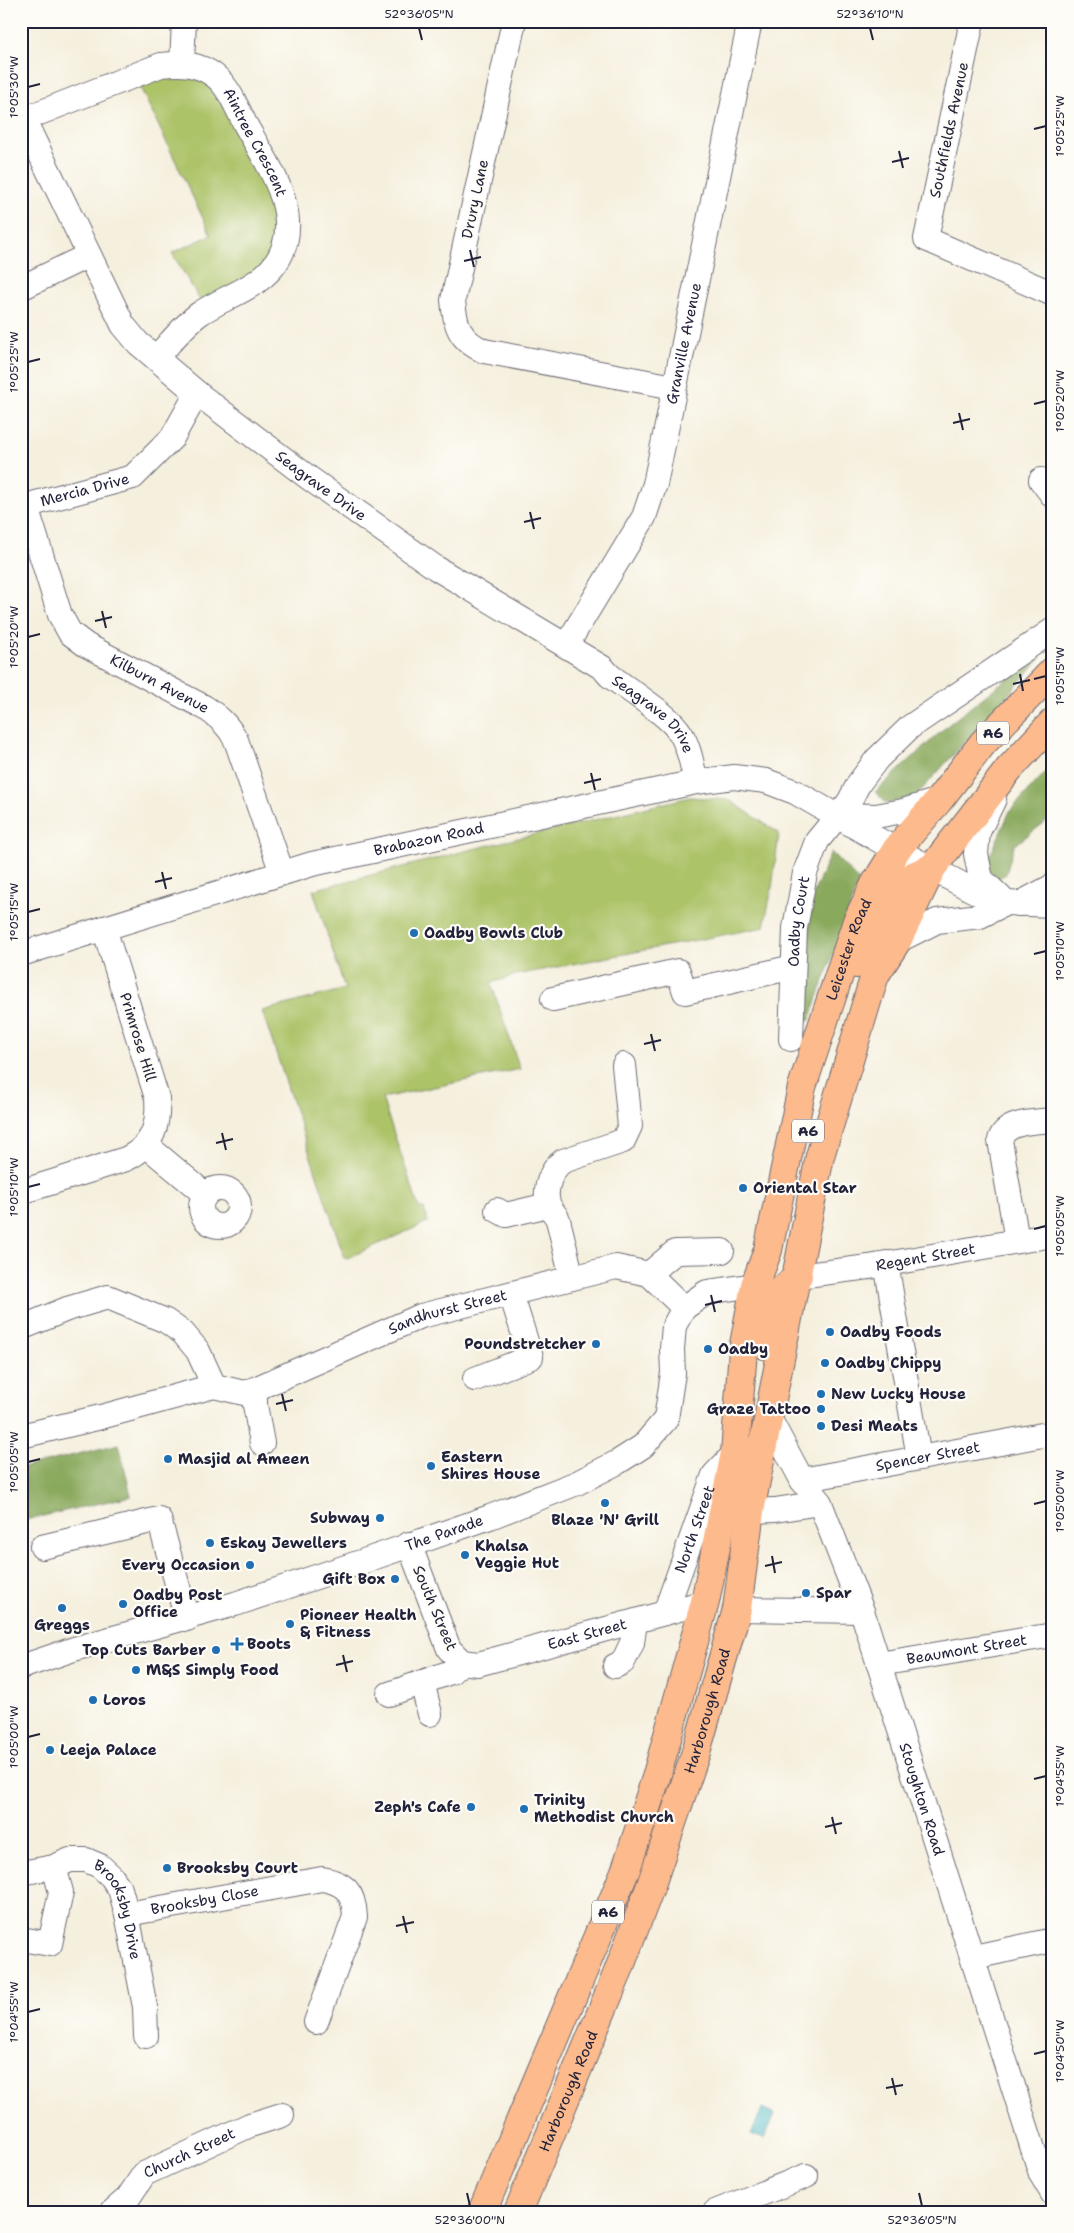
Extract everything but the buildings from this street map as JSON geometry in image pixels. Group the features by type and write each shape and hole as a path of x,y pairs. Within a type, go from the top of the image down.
{"highway":[{"name":"Leicester Road","path":"755,1285 768,1250 802,1087 856,921 875,884 896,850 939,800 983,743 1053,671"},
{"name":"A6","path":"896,850 922,845 941,825 998,749 1053,706"},
{"name":"A6","path":"755,1285 782,1264 791,1235 803,1155 817,1092 839,1039 897,941 932,868 1009,768 1053,722"},
{"name":"A6","path":"802,1087 858,961 892,896 906,879 932,868"},
{"name":"A6","path":"735,1453 750,1436 772,1299 798,1276 820,1156 876,975"},
{"path":"755,1285 798,1276"},
{"name":"Harborough Road","path":"518,2212 616,1977 651,1885 696,1752 737,1609 750,1512 798,1276"},
{"name":"Harborough Road","path":"482,2212 626,1869 656,1778 706,1602 735,1453 744,1350 755,1285"},
{"path":"706,1602 737,1609"}],"street":[{"path":"182,63 184,21"},
{"name":"Drury Lane","path":"514,21 453,300 455,320 470,345 484,351 674,387"},
{"name":"Granville Avenue","path":"566,646 644,517 655,484 750,21"},
{"name":"Southfields Avenue","path":"972,21 926,239 1053,294"},
{"name":"Aintree Crescent","path":"23,116 161,64 182,63 200,67 216,77 228,92 278,185 286,213 286,228 280,256 265,276 198,314 156,358"},
{"name":"Seagrave Drive","path":"23,116 123,326 138,343 197,393 309,478 436,568 603,668 609,675 667,719 680,732 688,748 696,782"},
{"path":"21,288 89,255"},
{"name":"Mercia Drive","path":"24,507 133,477 172,438 197,393"},
{"name":"Kilburn Avenue","path":"24,507 60,615 70,633 86,645 204,707 218,716 229,727 236,740 282,873"},
{"name":"Oadby Court","path":"791,1039 795,928 806,873 817,841 849,802 859,783 877,759 910,727 1053,630"},
{"path":"1009,768 978,832 976,854 981,879 1012,904 1053,905"},
{"name":"Brabazon Road","path":"21,954 322,862 696,782 734,777 766,781 796,792 838,814 896,850 982,895 1012,904"},
{"name":"Brabazon Road","path":"838,814 876,816 903,811 939,800"},
{"path":"897,941 937,921 980,916 1053,886"},
{"name":"Primrose Hill","path":"104,928 157,1098 158,1116 154,1131 146,1145"},
{"path":"553,999 678,971 685,992 793,967"},
{"path":"572,1278 557,1217 548,1205 546,1193 557,1165 563,1161 624,1141 630,1126 624,1065"},
{"path":"1017,1240 1000,1140 1001,1135 1011,1126 1053,1120"},
{"path":"21,1192 126,1158 135,1154 146,1145 206,1195"},
{"path":"497,1210 506,1215 548,1205"},
{"name":"Regent Street","path":"798,1276 1053,1234"},
{"path":"722,1251 676,1252 648,1274 684,1308 707,1292 755,1285"},
{"path":"886,1263 919,1458"},
{"name":"Sandhurst Street","path":"255,1389 421,1316 616,1267 648,1274"},
{"path":"475,1379 531,1357 511,1294"},
{"path":"21,1328 67,1309 108,1297 166,1321 183,1333 198,1351 214,1386"},
{"name":"The Parade","path":"21,1667 74,1649 187,1619 329,1573 490,1517 577,1483 643,1446 666,1419 674,1373 672,1350 674,1326 684,1308"},
{"path":"21,1436 101,1417 214,1386 244,1393 255,1389 255,1405 262,1443"},
{"name":"Stoughton Road","path":"768,1416 802,1480 820,1503 862,1612 1042,2174 1053,2194"},
{"name":"Spencer Street","path":"802,1480 1053,1433"},
{"name":"North Street","path":"665,1613 714,1475 735,1453"},
{"path":"750,1512 820,1503"},
{"path":"42,1547 159,1518 187,1619"},
{"name":"South Street","path":"409,1544 449,1649 466,1663"},
{"name":"East Street","path":"466,1663 490,1661 596,1630 635,1622 706,1602"},
{"path":"737,1609 862,1612"},
{"path":"615,1666 623,1662 631,1646 635,1622"},
{"name":"Beaumont Street","path":"879,1664 1053,1635"},
{"path":"389,1694 451,1672 466,1663"},
{"path":"422,1682 430,1714"},
{"path":"21,1939 50,1944 67,1855"},
{"name":"Brooksby Drive","path":"21,1873 67,1855 100,1866 120,1889 127,1914 145,2007 146,2036"},
{"name":"Brooksby Close","path":"127,1914 322,1879 335,1881 346,1889 354,1902 356,1917 316,2022"},
{"path":"974,1957 1053,1940"},
{"name":"Church Street","path":"124,2207 144,2174 250,2125 282,2115"},
{"path":"715,2212 806,2176"}],"green space":[{"path":"187,73 213,86 276,203 276,245 261,269 201,302 172,253 211,235 138,83 161,74"},
{"path":"1038,654 1041,658 916,796 887,804 875,792 948,725"},
{"path":"1053,764 1053,816 1014,846 1006,874 997,879 985,867 1010,811"},
{"path":"690,797 729,800 779,833 772,888 764,927 516,975 491,983 520,1069 382,1098 419,1208 424,1208 428,1222 345,1259 262,1011 345,989 313,890"},
{"path":"831,852 859,881 810,1020 802,1021 812,897"},
{"path":"119,1444 131,1496 21,1521 21,1468"}],"water":[{"path":"762,2109 775,2115 764,2139 751,2134"}],"place":[{"name":"Oadby Bowls Club","path":"414,933"},
{"name":"Oriental Star","path":"743,1188"},
{"name":"Oadby Foods","path":"830,1332"},
{"name":"Poundstretcher","path":"596,1344"},
{"name":"Oadby","path":"708,1349"},
{"name":"Oadby Chippy","path":"825,1363"},
{"name":"New Lucky House","path":"821,1394"},
{"name":"Graze Tattoo","path":"821,1409"},
{"name":"Desi Meats","path":"821,1426"},
{"name":"Masjid al Ameen","path":"168,1459"},
{"name":"Eastern Shires House","path":"431,1466"},
{"name":"Blaze 'N' Grill","path":"605,1503"},
{"name":"Subway","path":"380,1518"},
{"name":"Eskay Jewellers","path":"210,1543"},
{"name":"Khalsa Veggie Hut","path":"465,1555"},
{"name":"Every Occasion","path":"250,1565"},
{"name":"Gift Box","path":"395,1579"},
{"name":"Spar","path":"806,1593"},
{"name":"Oadby Post Office","path":"123,1604"},
{"name":"Greggs","path":"62,1608"},
{"name":"Pioneer Health & Fitness","path":"290,1624"},
{"name":"Boots","path":"237,1644"},
{"name":"Top Cuts Barber","path":"216,1650"},
{"name":"M&S Simply Food","path":"136,1670"},
{"name":"Loros","path":"93,1700"},
{"name":"Leeja Palace","path":"50,1750"},
{"name":"Zeph's Cafe","path":"471,1807"},
{"name":"Trinity Methodist Church","path":"524,1809"},
{"name":"Brooksby Court","path":"167,1868"}]}
